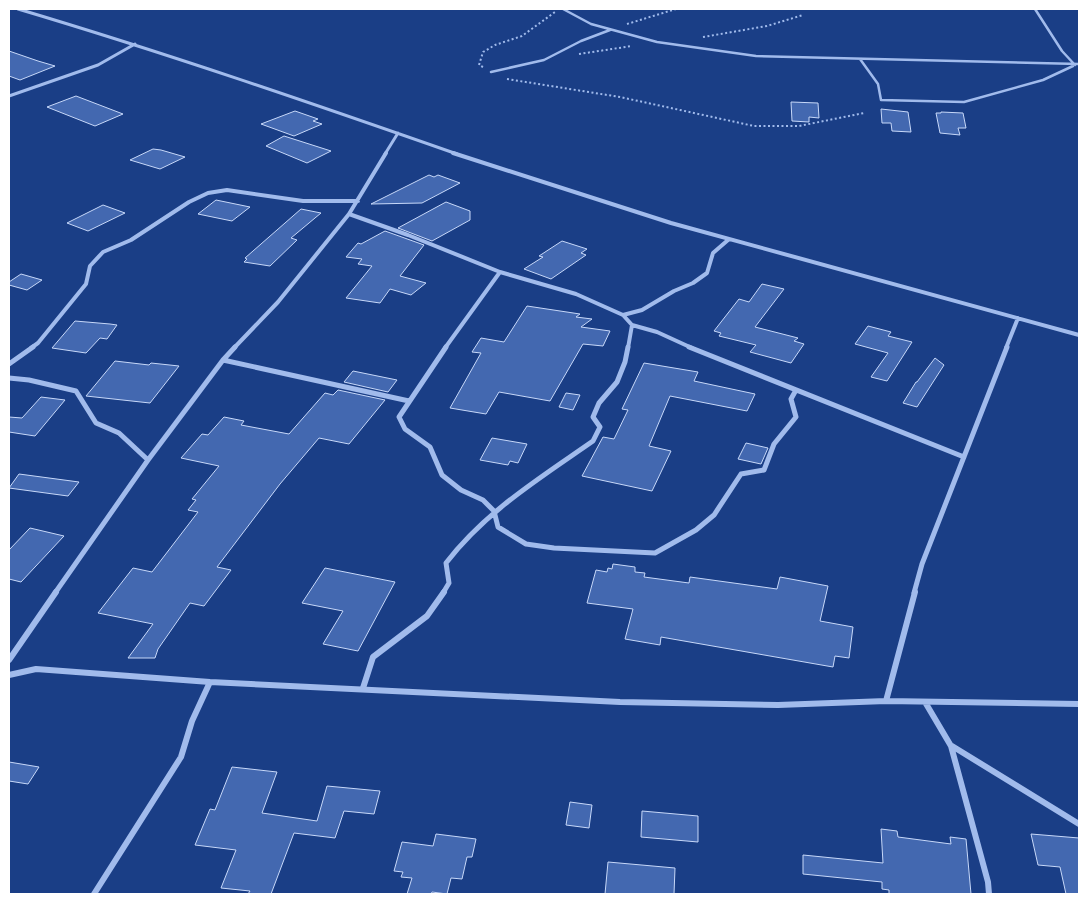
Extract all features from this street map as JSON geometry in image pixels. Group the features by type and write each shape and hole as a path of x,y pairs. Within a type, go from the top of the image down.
{"street":[{"path":"18,9 135,44 270,88 485,164 728,240 1079,335"},
{"path":"9,96 98,65 135,44"},
{"path":"9,660 148,460 223,360 278,302 350,214 398,133"},
{"path":"9,364 38,344 86,284 90,266 103,252 131,240 189,202 208,193 227,190 302,201 358,201"},
{"path":"350,214 500,272 576,294 624,315 632,325 657,332 694,349 964,458"},
{"path":"624,315 642,310 674,291 693,283 707,273 708,264 716,247 728,240"},
{"path":"500,272 445,351 422,378 399,417 405,429 430,447 442,474 461,490 483,500 494,511 498,527 526,544 655,553 696,530 714,515 741,474 764,470 774,444 796,417 790,403 792,394 796,390"},
{"path":"886,701 922,564 1018,318"},
{"path":"363,688 373,658 427,616 442,596 449,583 446,563 457,547 494,511 593,441 600,427 593,417 599,403 617,382 625,362 632,325"},
{"path":"223,360 409,401"},
{"path":"9,378 29,380 76,391 96,423 119,433 148,460"},
{"path":"9,674 36,669 210,682 630,702 778,705 886,701 1079,704"},
{"path":"94,894 181,757 192,721 210,682"},
{"path":"925,702 952,746 988,882 989,894"},
{"path":"952,746 1079,824"}],"lane":[{"path":"561,9 591,24 657,42 756,56 1079,64"},
{"path":"1035,9 1062,51 1075,64"},
{"path":"490,72 544,60 581,41 610,30"},
{"path":"860,59 878,84 881,100 964,102 1043,80 1075,64"}],"path":[{"path":"561,9 518,39 486,50 479,59 479,65 509,80 620,97 754,126 799,126 822,123 864,113"},
{"path":"610,30 676,9"}],"building":[{"path":"9,51 55,66 20,80 9,76"},
{"path":"76,96 123,114 95,126 47,107"},
{"path":"791,102 818,103 819,118 809,117 809,122 792,121"},
{"path":"881,109 908,112 911,132 892,131 891,123 882,123"},
{"path":"295,111 318,119 313,121 322,124 294,136 261,124"},
{"path":"936,113 963,113 966,128 958,128 960,135 940,133"},
{"path":"284,136 331,151 307,163 266,146"},
{"path":"153,149 185,157 160,169 130,160"},
{"path":"429,175 434,177 438,175 460,183 422,203 371,204"},
{"path":"216,200 250,207 232,221 198,214"},
{"path":"446,202 470,211 470,220 432,241 398,228"},
{"path":"103,205 125,213 88,231 67,223"},
{"path":"301,209 321,213 291,238 297,240 270,266 244,262 247,259 245,258"},
{"path":"385,231 424,245 400,276 426,283 411,295 390,289 380,303 346,298 372,266 358,264 362,259 346,257 358,243 361,244"},
{"path":"562,241 587,249 581,253 586,255 551,279 524,269 543,257 539,256"},
{"path":"21,274 42,280 27,290 9,285 9,282"},
{"path":"762,284 784,289 755,327 798,338 794,341 804,344 791,363 750,352 756,345 719,336 721,333 714,331 739,299 749,302"},
{"path":"527,306 580,314 576,317 592,319 581,327 610,331 603,346 583,344 550,401 499,392 486,414 450,408 481,353 472,352 481,338 504,342"},
{"path":"75,321 117,325 107,339 100,338 86,353 52,348"},
{"path":"868,326 891,332 888,336 912,342 887,381 871,377 888,353 855,344"},
{"path":"935,358 944,365 917,407 903,403 916,382"},
{"path":"115,361 179,366 150,403 86,396"},
{"path":"644,363 698,372 694,381 755,394 747,411 670,396 649,446 671,451 652,491 582,476 603,437 614,439 628,410 622,409"},
{"path":"353,371 397,380 388,392 344,382"},
{"path":"338,390 385,400 349,444 319,438 280,484 217,567 231,570 204,606 190,603 158,649 155,658 128,658 153,624 98,613 133,568 152,572 198,512 188,510 196,500 192,499 219,466 181,458 202,434 208,435 224,417 244,421 241,425 289,434 325,393 333,395"},
{"path":"566,393 580,395 573,410 559,407"},
{"path":"41,397 65,400 35,436 9,432 9,417 22,418"},
{"path":"492,438 527,444 518,463 510,461 508,465 480,460"},
{"path":"746,443 768,448 761,464 738,459"},
{"path":"19,474 79,482 68,496 9,488"},
{"path":"30,528 64,536 21,582 9,579 9,550"},
{"path":"613,564 635,567 635,572 645,573 644,577 689,583 690,577 777,589 780,577 828,586 820,621 853,627 849,658 835,656 833,667 661,637 660,645 625,639 633,609 587,603 596,570 607,572 608,568 612,569"},
{"path":"325,568 395,582 358,651 323,644 343,611 302,603"},
{"path":"9,762 39,767 28,784 9,781"},
{"path":"232,767 277,772 262,813 317,821 327,786 380,791 374,814 344,811 335,838 294,833 271,894 248,894 250,891 221,888 236,850 195,845 210,809 215,810"},
{"path":"570,802 592,805 589,828 566,825"},
{"path":"642,811 698,816 698,842 641,837"},
{"path":"881,829 897,831 898,837 951,844 950,837 966,839 971,894 889,894 889,890 882,889 882,882 803,874 803,855 883,863"},
{"path":"436,834 476,839 472,857 467,857 462,879 451,878 447,894 432,892 431,894 407,894 412,878 401,877 403,872 394,871 402,842 433,846"},
{"path":"1031,834 1079,838 1079,894 1066,894 1060,867 1038,865"},
{"path":"608,862 675,868 674,894 605,894"}]}
